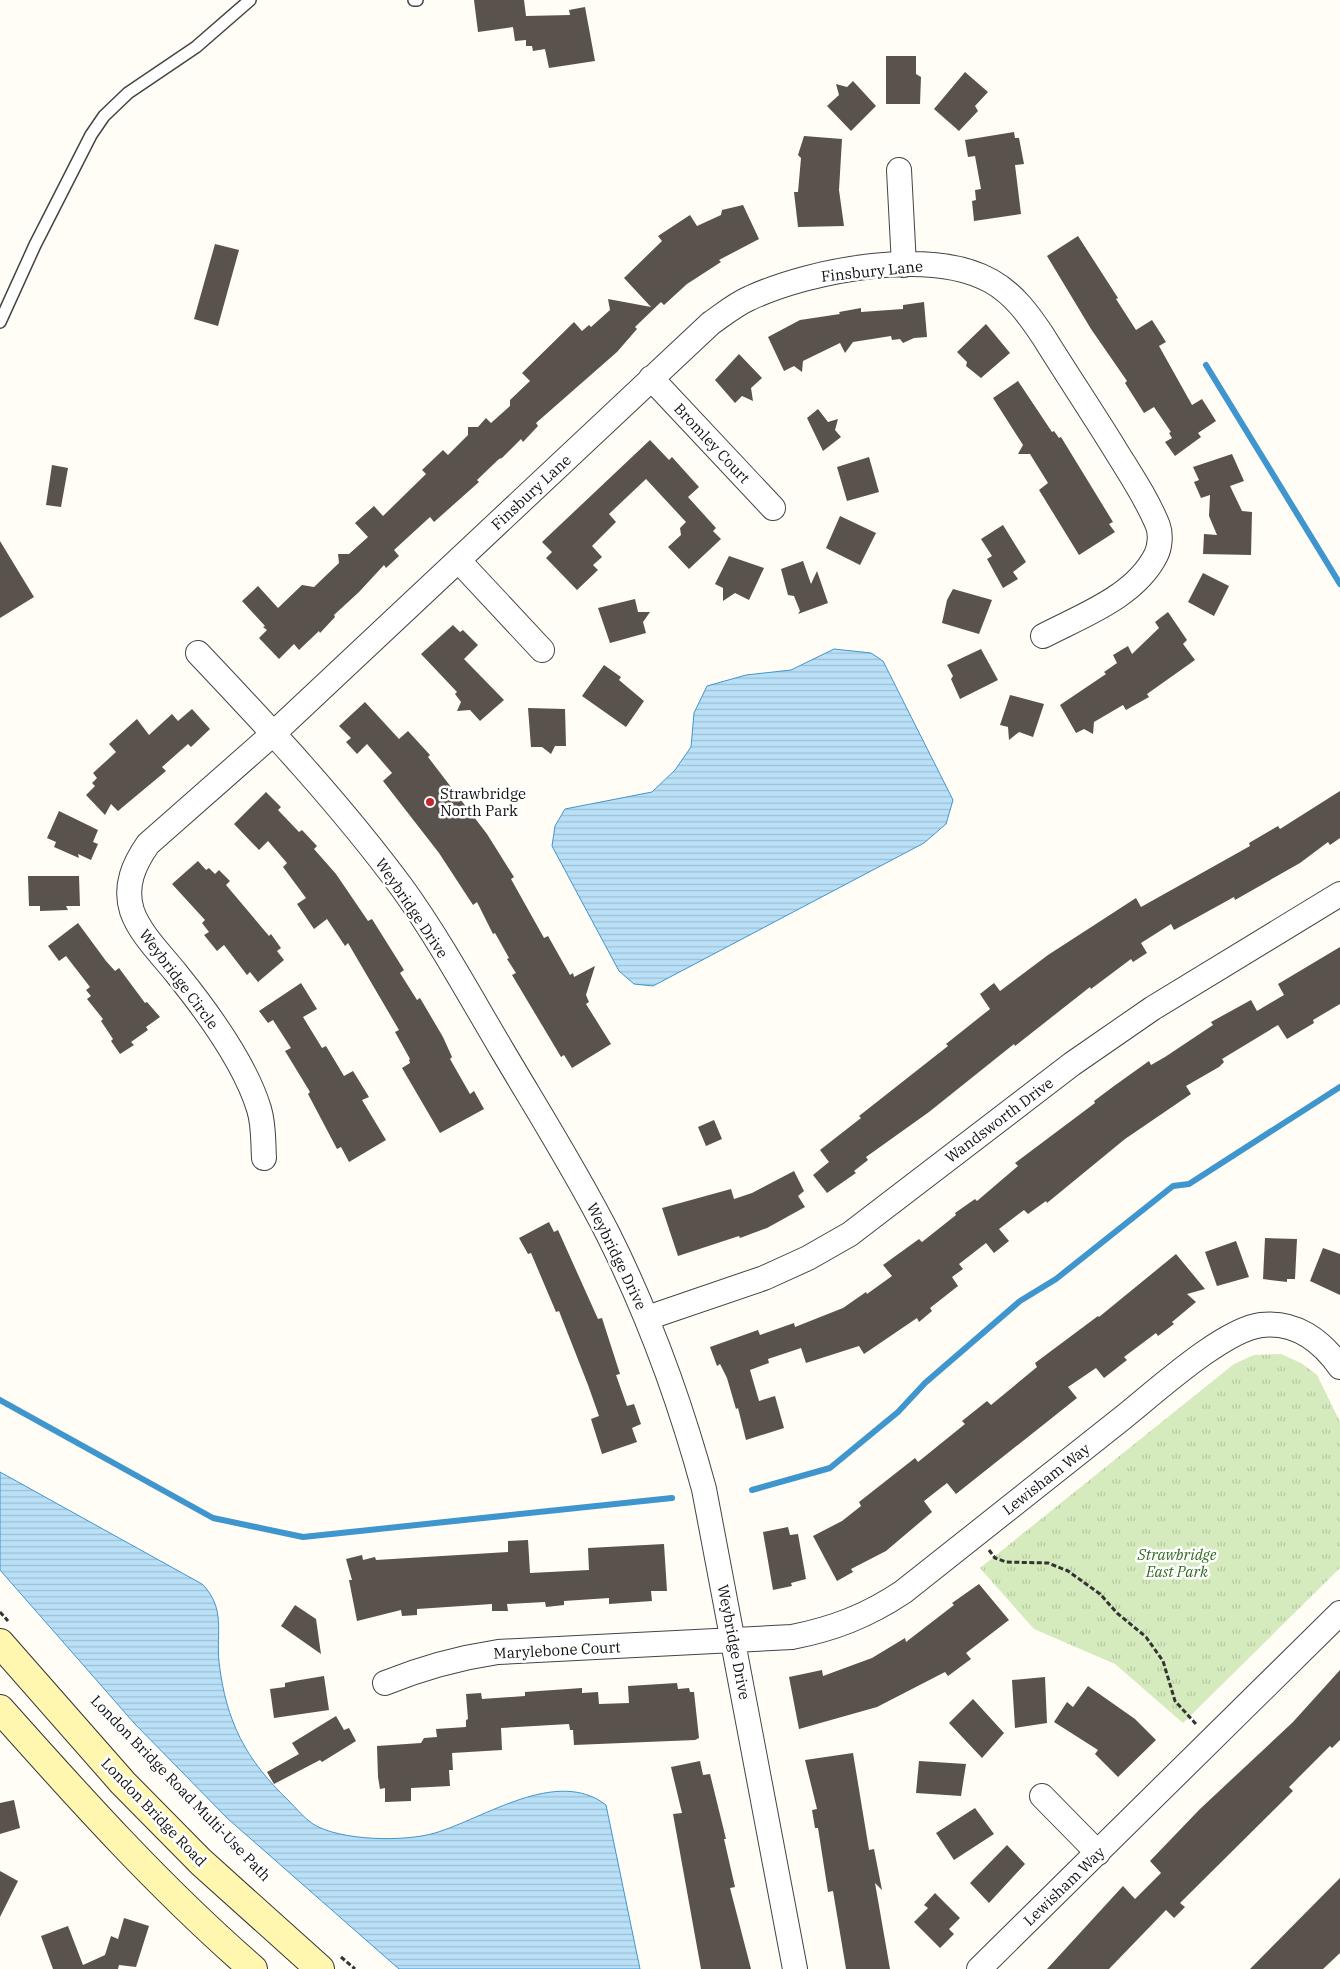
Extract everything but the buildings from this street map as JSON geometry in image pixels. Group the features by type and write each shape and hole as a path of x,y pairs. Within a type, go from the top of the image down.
{"main road":[{"name":"London Bridge Road","path":"4,1642 130,1790 201,1862 327,1960"},
{"path":"0,1710 95,1816 172,1894 254,1969"}],"street":[{"path":"899,170 904,265"},
{"name":"Finsbury Lane","path":"274,733 711,323 748,299 786,284 835,271 904,265 946,266 972,273 991,281 1008,294 1028,314 1133,478 1158,526 1160,540 1157,554 1148,568 1127,588 1104,604 1043,636"},
{"name":"Bromley Court","path":"652,378 773,508"},
{"path":"459,561 542,650"},
{"name":"Weybridge Drive","path":"198,653 274,733 339,808 404,890 571,1166 608,1234 647,1318 686,1422 704,1489 794,1969"},
{"name":"Weybridge Circle","path":"264,1158 263,1131 259,1110 250,1086 203,1006 139,927 132,910 129,891 136,860 148,844 274,733"},
{"name":"Wandsworth Drive","path":"647,1318 764,1278 808,1258 850,1234 1072,1064 1137,1019 1237,955 1340,894"},
{"name":"Lewisham Way","path":"734,1641 792,1637 825,1630 856,1619 880,1607 903,1592 1226,1338 1243,1329 1261,1325 1280,1325 1295,1329 1316,1339 1328,1349 1340,1366"},
{"name":"Lewisham Way","path":"979,1969 1340,1613"},
{"name":"Marylebone Court","path":"384,1684 421,1668 459,1658 498,1652 734,1641"},
{"path":"1042,1796 1098,1853"}],"lane":[{"path":"0,322 35,245 82,152 104,116 128,93 196,47 250,0"}],"path":[{"path":"987,1548 996,1558 1006,1562 1048,1563 1068,1571 1100,1594 1116,1613 1146,1637 1163,1661 1175,1701 1196,1724"},
{"path":"0,1612 4,1642"},
{"path":"327,1960 355,1969"}],"green space":[{"name":"Strawbridge East Park","path":"1281,1354 1301,1363 1317,1375 1340,1422 1340,1568 1183,1723 1115,1664 1034,1629 980,1568 1234,1364 1254,1355"}],"water":[{"path":"834,649 871,653 883,661 953,800 946,824 924,843 653,986 634,984 619,971 552,846 555,826 565,809 652,792 675,770 691,747 694,713 707,686 746,675 791,670"},
{"path":"0,1472 202,1584 214,1602 217,1611 218,1651 222,1684 233,1722 250,1755 261,1770 300,1813 313,1824 325,1830 356,1837 407,1838 435,1833 521,1799 544,1793 566,1791 587,1795 606,1805 640,1969 399,1969 227,1818 134,1723 0,1570"}],"waterway":[{"path":"1206,365 1340,584"},
{"path":"752,1490 830,1468 898,1412 925,1383 1020,1301 1056,1279 1173,1186 1189,1184 1340,1087"},
{"path":"0,1400 213,1518 303,1537 672,1498"}],"place":[{"name":"Strawbridge North Park","path":"430,802"}]}
